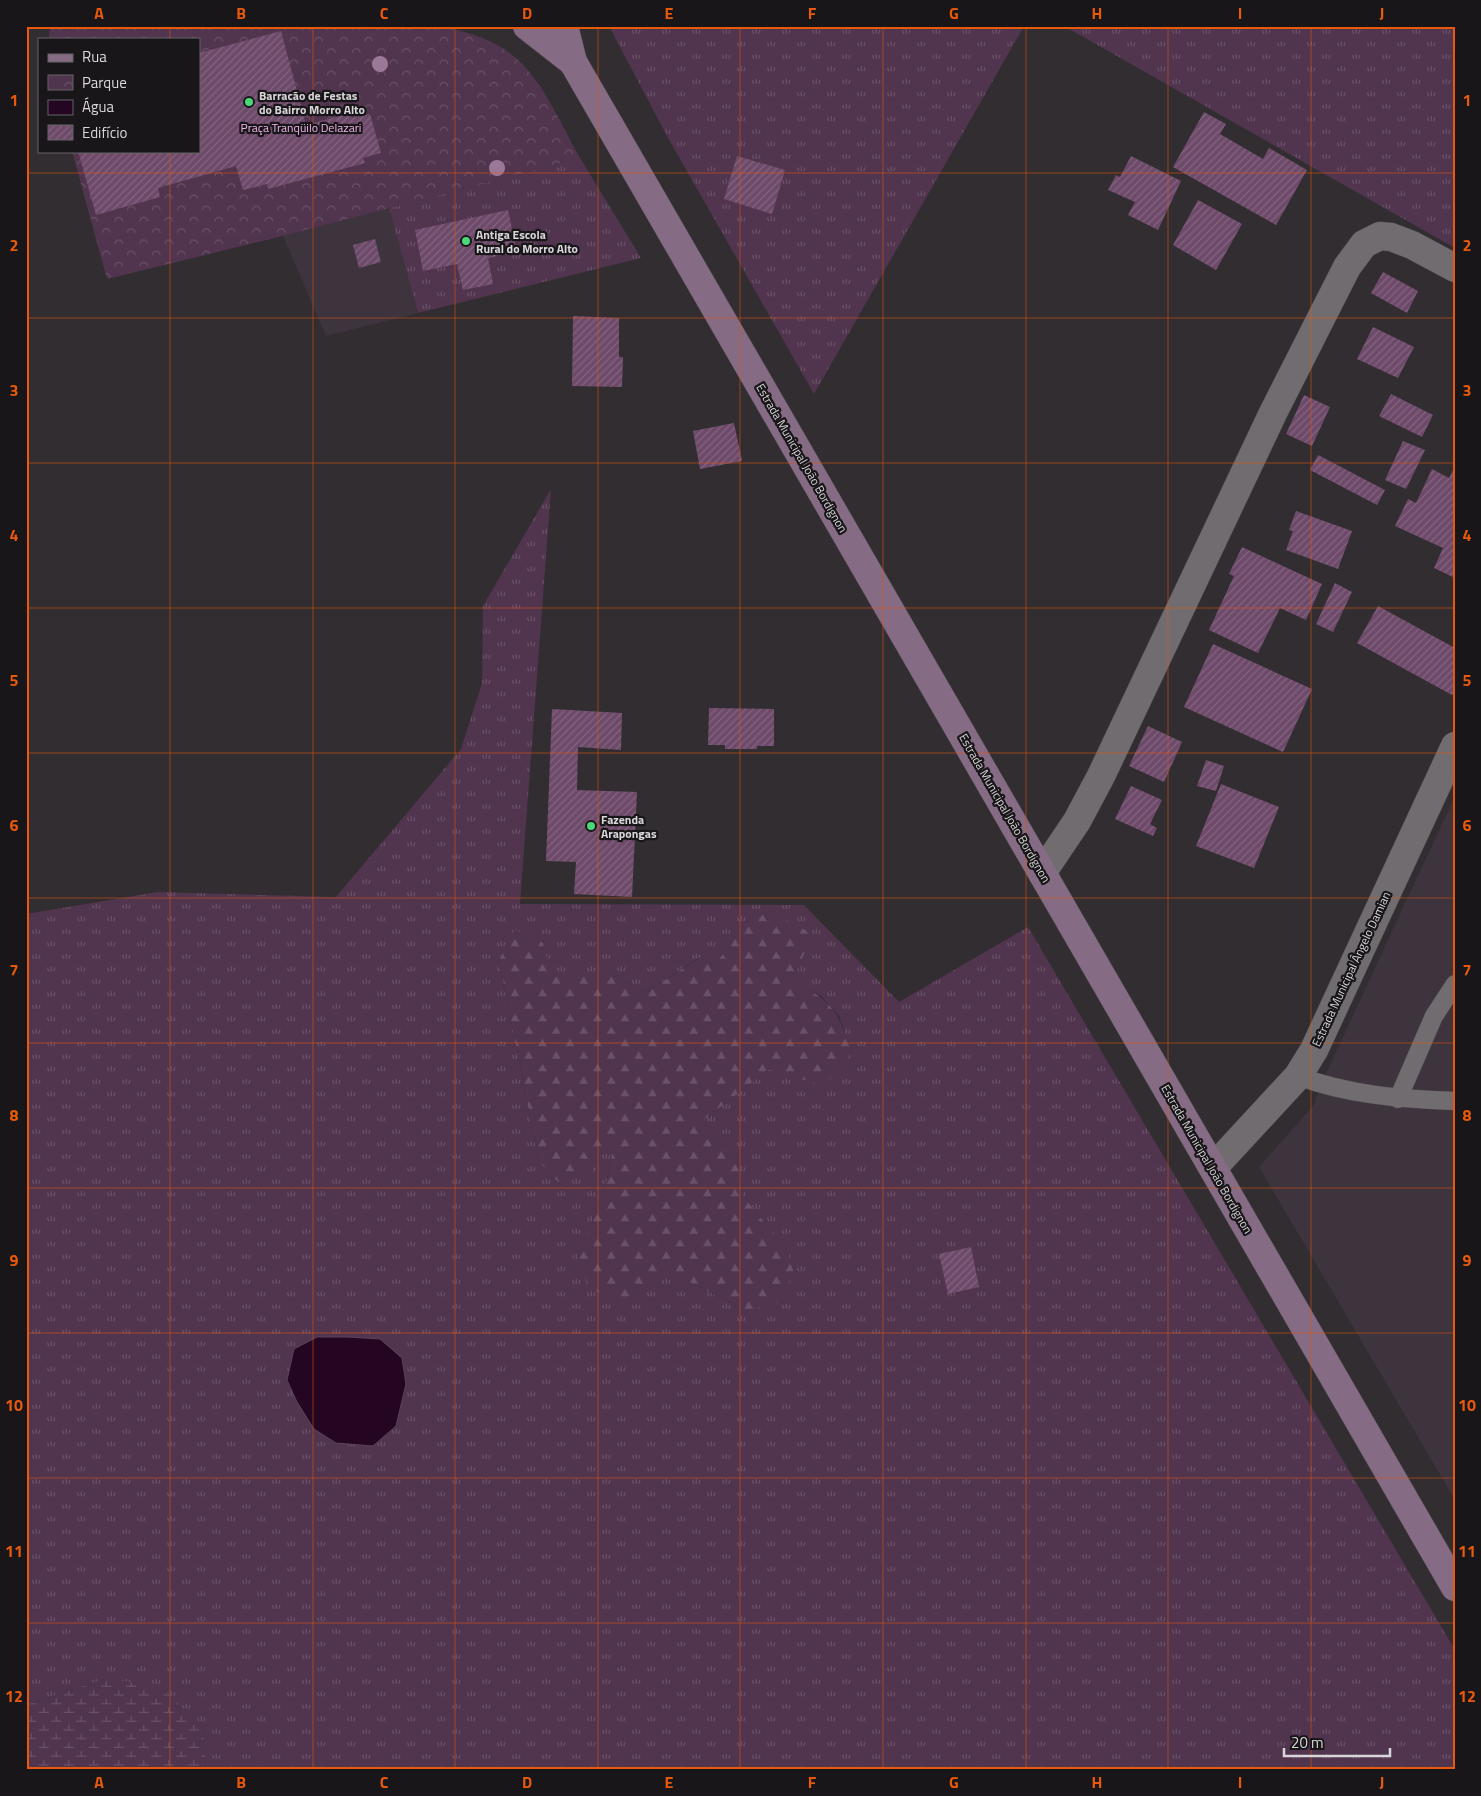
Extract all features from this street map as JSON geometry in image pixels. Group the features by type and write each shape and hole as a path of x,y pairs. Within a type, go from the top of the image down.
{"main road":[{"path":"528,26 573,62"},
{"name":"Estrada Municipal João Bordignon","path":"564,26 573,62 1455,1587"}],"street":[{"path":"1042,873 1078,820 1101,776 1281,396 1347,267 1364,244 1380,236 1390,237 1412,245 1455,268"},
{"name":"Estrada Municipal Ângelo Damian","path":"1213,1168 1298,1076 1331,1016 1347,975 1455,746"}],"lane":[{"path":"1398,1099 1434,1016 1455,984"},
{"path":"1298,1076 1322,1086 1398,1099 1455,1101"}],"shaded area":[{"path":"389,208 418,313 326,336 283,236"},
{"path":"1455,796 1455,1500 1259,1167 1313,1106 1329,1067"}],"green space":[{"name":"Praça Tranqüilo Delazari","path":"50,26 444,26 472,34 499,46 525,67 546,96 580,158 283,236 107,279 72,152 200,152 200,38 49,38"},
{"path":"609,26 1024,26 814,394 667,136"},
{"path":"1064,26 1455,26 1455,248"},
{"path":"580,158 641,258 418,313 389,208"},
{"path":"551,489 520,904 804,905 899,1002 1028,927 1455,1650 1455,1770 206,1770 204,1728 108,1678 26,1705 26,914 158,892 336,897 461,749 482,683 483,606","holes":["738,933 792,979 822,997 839,1016 852,1052 824,1085 769,1069 701,1122 737,1154 742,1195 787,1249 748,1311 663,1269 647,1285 578,1257 606,1185 613,1149 539,1162 499,960 543,943 550,974 610,974 647,992 698,958 715,965"]},
{"path":"768,911 813,934 793,979 817,994 832,1008 842,1025 852,1052 824,1086 769,1069 701,1122 737,1154 742,1195 787,1249 794,1274 778,1302 748,1311 663,1269 647,1285 621,1301 588,1288 578,1257 606,1185 613,1149 601,1153 590,1175 558,1182 539,1162 499,960 515,929 543,943 551,974 610,974 647,992 699,958 715,965 738,933"},
{"path":"108,1678 163,1689 204,1728 206,1770 26,1770 26,1705"}],"water":[{"path":"317,1337 380,1339 402,1358 406,1384 396,1426 373,1446 336,1443 314,1429 297,1402 287,1380 294,1349"}],"building":[{"name":"Barracão de Festas do Bairro Morro Alto","path":"281,31 306,125 351,113 352,118 370,114 381,153 363,158 365,163 268,189 267,184 243,190 236,166 158,188 160,197 96,215 78,152 200,152 200,53"},
{"path":"1204,112 1226,124 1220,134 1263,159 1269,148 1307,170 1276,225 1173,167"},
{"path":"737,156 785,170 772,214 724,199"},
{"path":"1131,156 1181,181 1158,230 1128,215 1135,202 1108,190 1116,175 1120,177"},
{"path":"1198,200 1242,224 1216,270 1173,245"},
{"name":"Antiga Escola Rural do Morro Alto","path":"508,210 517,252 488,258 493,284 463,290 457,264 423,271 415,230"},
{"path":"375,239 381,262 359,268 353,245"},
{"path":"1383,272 1418,291 1407,313 1371,293"},
{"path":"573,316 619,318 619,357 623,357 622,387 572,386"},
{"path":"1373,327 1414,347 1398,378 1357,359"},
{"path":"1391,394 1433,415 1422,437 1379,416"},
{"path":"1304,395 1330,407 1312,446 1286,434"},
{"path":"734,423 742,461 700,469 693,431"},
{"path":"1403,441 1425,450 1406,489 1385,480"},
{"path":"1318,455 1385,490 1377,505 1310,470"},
{"path":"1432,469 1449,478 1453,470 1455,471 1455,578 1434,568 1443,548 1395,526 1408,499 1416,503"},
{"path":"1296,511 1352,531 1338,569 1286,550 1293,531 1289,530"},
{"path":"1242,547 1322,584 1306,620 1280,608 1258,653 1209,630 1234,576 1229,574"},
{"path":"1335,583 1352,592 1333,632 1316,624"},
{"path":"1378,606 1455,648 1455,690 1452,695 1357,643"},
{"path":"1213,644 1312,689 1283,752 1184,707"},
{"path":"709,708 774,709 774,746 757,746 757,749 725,749 725,745 708,745"},
{"name":"Fazenda Arapongas","path":"552,709 622,713 621,750 578,747 577,790 637,792 632,897 574,894 576,862 546,861"},
{"path":"1148,726 1182,742 1164,782 1129,766"},
{"path":"1206,760 1224,766 1216,791 1197,786"},
{"path":"1221,784 1279,807 1254,868 1196,846"},
{"path":"1131,786 1162,800 1150,824 1157,828 1153,836 1115,819"},
{"path":"971,1247 979,1287 948,1294 939,1254"}],"place":[{"name":"Barracão de Festas do Bairro Morro Alto","path":"249,102"},
{"name":"Antiga Escola Rural do Morro Alto","path":"466,241"},
{"name":"Fazenda Arapongas","path":"591,826"}]}
